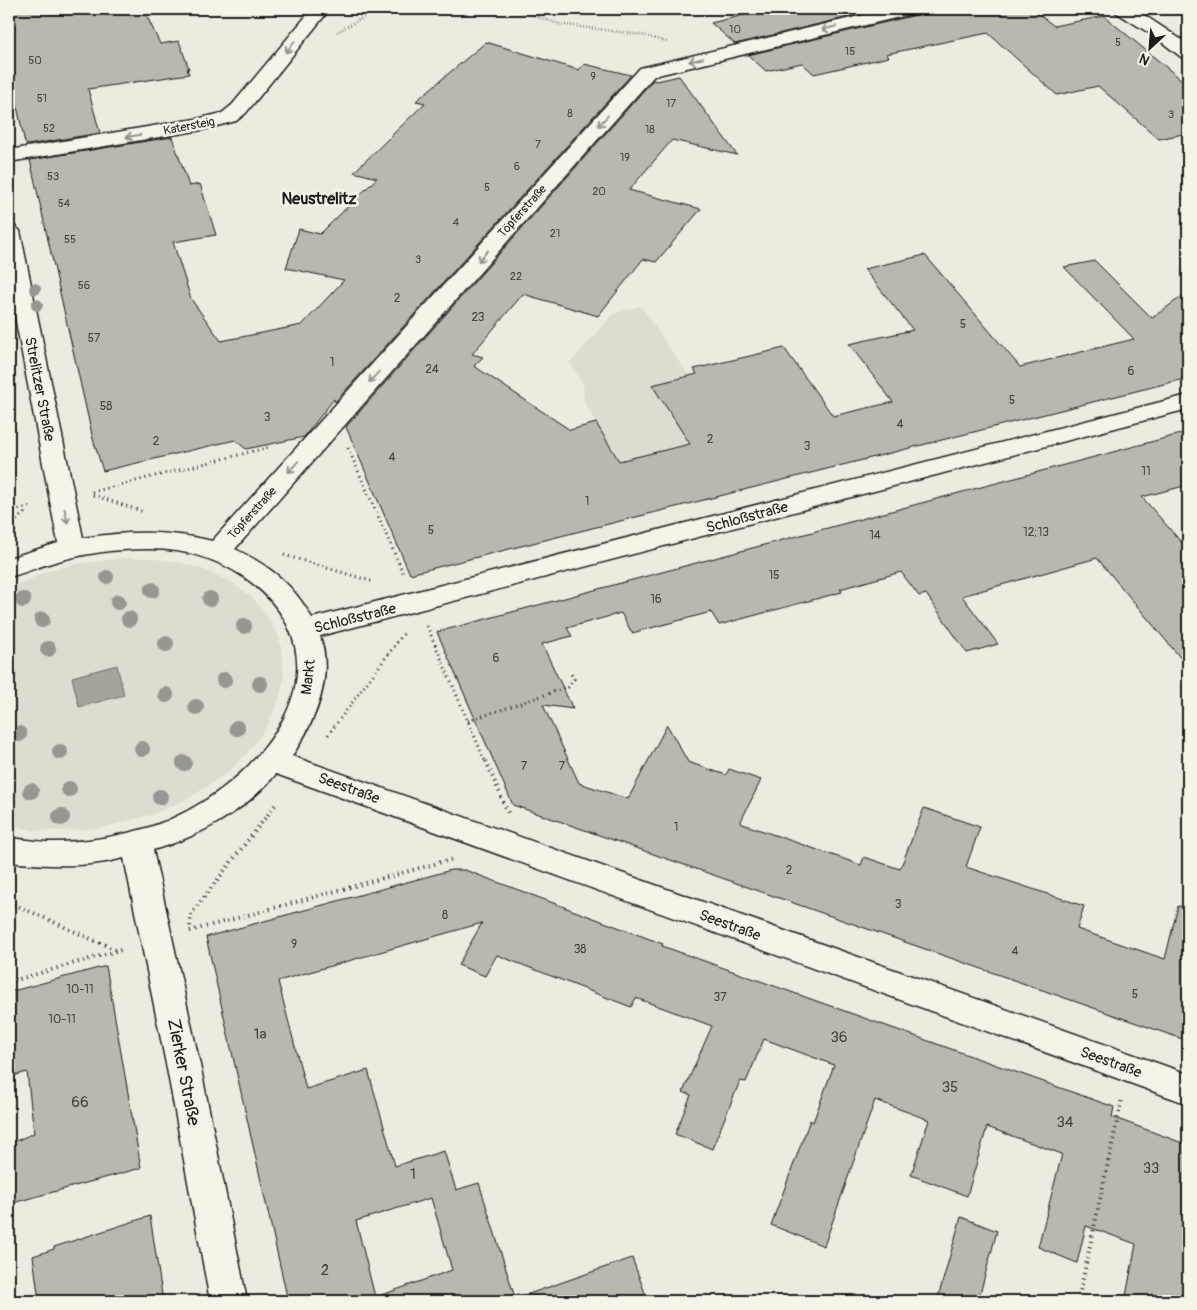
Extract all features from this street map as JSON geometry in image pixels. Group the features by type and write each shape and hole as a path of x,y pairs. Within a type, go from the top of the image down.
{"street":[{"name":"Katersteig","path":"9,156 202,124 229,117 240,110 321,9"},
{"name":"Töpferstraße","path":"223,546 647,72 910,9"},
{"path":"1124,9 1188,53"},
{"name":"Strelitzer Straße","path":"9,231 72,547"},
{"name":"Schloßstraße","path":"305,630 1188,402"},
{"name":"Markt","path":"9,568 36,557 72,547 103,542 143,540 223,546 272,584 292,605 305,630 311,655 311,681 304,708 291,735 272,761 252,782 227,802 199,818 168,832 136,843 98,851 60,854 9,850"},
{"name":"Seestraße","path":"272,761 1188,1090"},
{"name":"Zierker Straße","path":"136,843 185,1074 228,1301"}],"path":[{"path":"514,9 558,24 657,39"},
{"path":"9,982 450,859 480,862 508,815 344,437 321,436 306,438 61,492"},
{"path":"9,527 24,514 22,509"},
{"path":"223,546 392,587 416,602"},
{"path":"190,931 191,914 302,771 409,626 416,602"},
{"path":"468,721 568,687 574,679 570,672"},
{"path":"9,902 118,951"},
{"path":"1078,1301 1129,1068"}],"shaded area":[{"path":"641,306 762,484 649,514 584,402 583,384 570,363 613,314"},
{"path":"123,558 149,558 178,562 202,569 229,581 253,598 269,618 279,637 284,679 278,702 266,728 248,752 230,770 207,787 183,801 151,815 101,828 65,831 33,830 9,825 9,588 51,570 76,564"},
{"path":"117,665 124,695 79,707 72,677"}],"building":[{"path":"9,9 132,9 145,12 160,44 179,41 189,74 88,89 100,133 27,145 9,70"},
{"path":"768,9 882,9 735,44 711,23"},
{"path":"921,9 1040,9 1041,16 1054,26 1104,16 1188,85 1188,133 1159,139 1098,86 1057,95 988,33 886,54 889,57 814,74 802,63 766,71 748,55 916,15"},
{"path":"486,42 579,70 584,64 631,75 335,402 334,399 304,437 246,449 235,440 103,471 93,439 30,160 172,137 189,186 200,184 216,235 173,242 191,299 221,341 302,325 344,280 286,268 299,229 320,234 377,178 354,172 425,103 416,101"},
{"path":"679,76 737,155 672,140 629,190 701,209 656,262 643,259 598,316 523,294 472,354 483,357 474,366 570,430 596,423 619,461 690,444 652,385 697,374 694,369 784,348 833,416 893,402 849,344 913,330 864,269 925,255 1020,367 1134,339 1064,267 1095,261 1152,318 1188,292 1188,378 410,574 346,427 653,80 657,81"},
{"path":"1188,432 1188,485 1142,497 1188,550 1188,667 1097,558 962,596 998,644 967,653 926,594 919,596 901,572 840,589 842,592 719,625 711,612 632,633 621,613 567,628 572,636 542,644 573,709 543,705 579,783 628,799 667,725 688,762 726,775 729,769 761,780 740,823 861,865 864,857 900,869 924,808 980,827 966,867 1084,906 1077,929 1165,959 1178,906 1188,907 1188,1041 513,805 437,632"},
{"path":"451,870 465,870 663,944 662,946 1114,1107 1112,1117 1188,1145 1188,1301 1125,1301 1136,1244 1086,1226 1077,1263 1038,1247 1062,1154 987,1127 967,1196 911,1175 929,1120 875,1100 824,1246 771,1225 810,1120 813,1122 834,1065 764,1039 746,1082 740,1081 712,1149 675,1134 691,1095 683,1092 712,1026 636,998 631,1007 497,955 485,976 458,965 482,923 278,981 306,1089 368,1070 395,1166 444,1151 456,1190 479,1183 516,1301 377,1301 376,1297 452,1270 431,1198 356,1221 376,1301 288,1301 206,937"},
{"path":"106,966 141,1168 9,1204 9,1144 34,1133 27,1072 9,1077 9,992"},
{"path":"150,1216 163,1301 39,1301 33,1256 54,1249 54,1247"},
{"path":"961,1217 997,1231 978,1301 937,1301"},
{"path":"632,1258 648,1301 521,1301 520,1297"}],"district":[{"name":"Neustrelitz","path":"319,198"}]}
